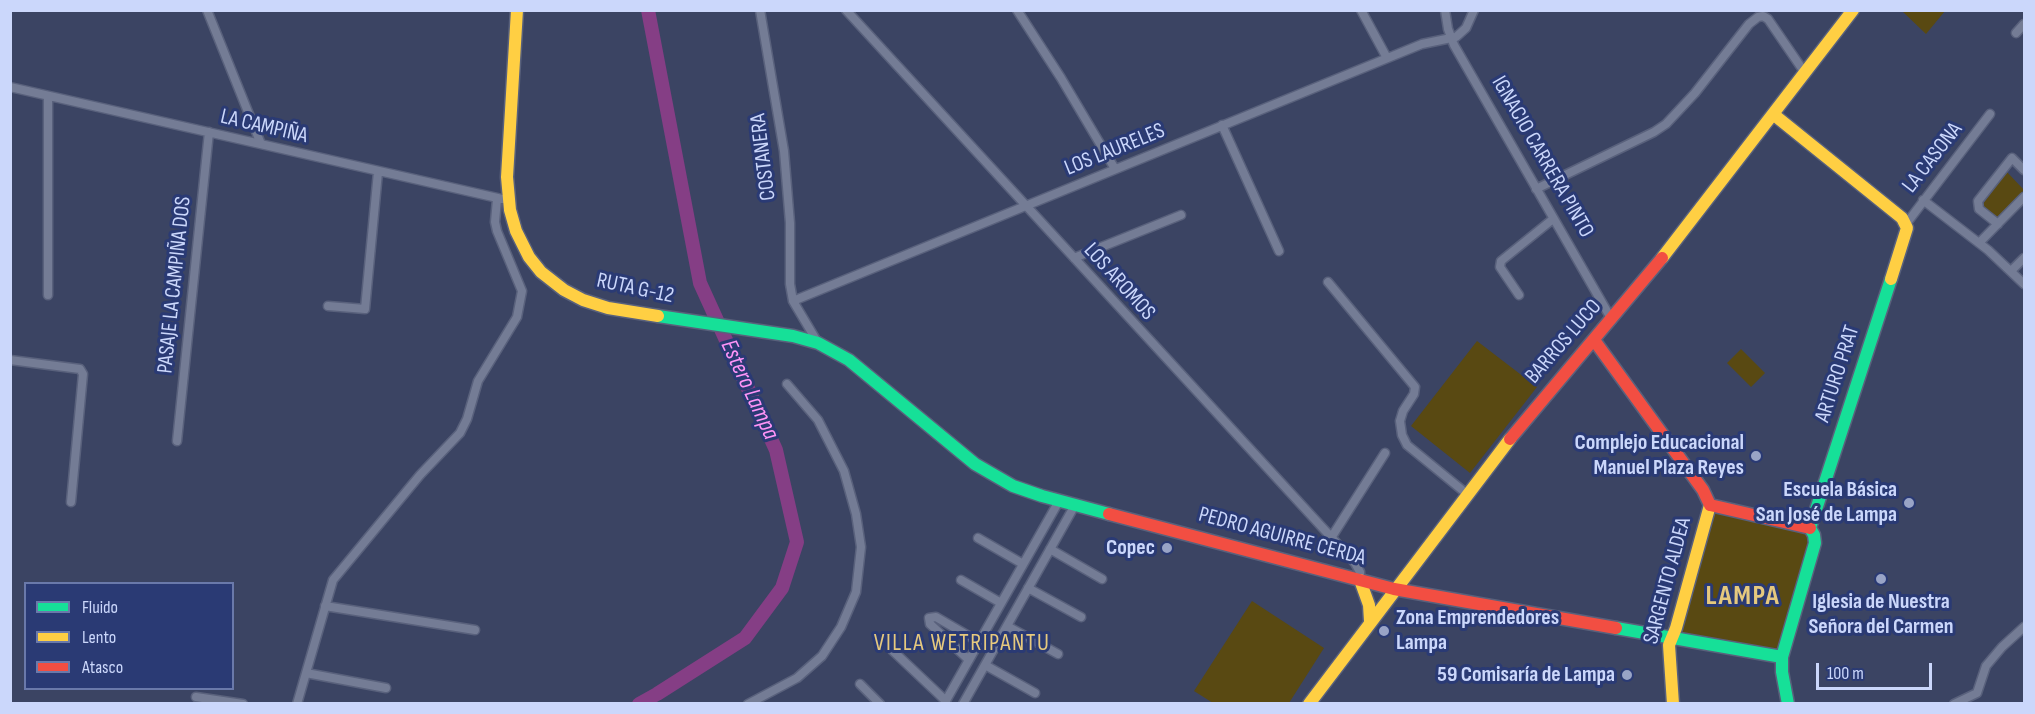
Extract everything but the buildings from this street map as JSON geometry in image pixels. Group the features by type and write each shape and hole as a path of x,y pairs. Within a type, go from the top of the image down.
{"main road":[{"name":"RUTA G-12","path":"517,10 507,177 503,199 520,241 534,264 549,279 573,295 593,304 649,315 793,336 818,343"},
{"name":"BARROS LUCO","path":"1309,704 1394,588 1530,412 1612,320 1853,10"},
{"path":"1773,114 1902,218 1906,225"},
{"name":"ARTURO PRAT","path":"1788,704 1782,672 1782,657 1815,543 1810,528 1906,232 1906,225"},
{"path":"1594,340 1703,490 1710,505 1810,528"},
{"name":"PEDRO AGUIRRE CERDA","path":"818,343 849,360 985,471 1020,489 1394,588 1782,657"},
{"name":"SARGENTO ALDEA","path":"1673,704 1668,649 1676,628 1710,505"},
{"path":"1360,579 1369,605 1370,621"}],"street":[{"path":"207,10 261,144"},
{"name":"COSTANERA","path":"760,10 784,151 790,223 790,284 793,301"},
{"name":"LOS AROMOS","path":"846,10 1357,566 1360,579"},
{"path":"1017,10 1115,169"},
{"path":"1361,10 1387,58"},
{"name":"IGNACIO CARRERA PINTO","path":"1445,10 1452,39 1612,320"},
{"path":"1452,39 1463,32 1474,10"},
{"path":"1536,189 1666,124 1695,93 1749,24 1758,16 1768,19 1805,73"},
{"path":"2016,33 2025,24"},
{"name":"LOS LAURELES","path":"793,301 1115,169 1224,129 1387,58 1430,41 1452,39"},
{"name":"LA CAMPIÑA","path":"11,85 48,96 503,199"},
{"path":"48,96 48,295"},
{"name":"LA CASONA","path":"1906,225 1990,114"},
{"path":"1224,129 1279,251"},
{"name":"PASAJE LA CAMPIÑA DOS","path":"177,441 209,132"},
{"path":"1998,224 1981,211 1977,203 2012,158 2025,170"},
{"path":"328,306 365,309 378,172"},
{"path":"1979,243 2025,197"},
{"path":"297,704 333,580 420,475 460,433 467,419 478,381 518,317 522,291 495,222 503,199"},
{"path":"1923,200 1979,243 2025,284"},
{"path":"1074,258 1181,215"},
{"path":"1519,295 1500,267 1500,263 1553,219"},
{"path":"2011,271 2025,258"},
{"path":"1328,282 1415,387 1414,394 1403,411 1400,422 1402,435 1407,445 1467,494"},
{"path":"793,301 818,343"},
{"path":"10,360 80,369 83,374 71,502"},
{"path":"748,704 797,678 822,656 841,627 856,592 861,547 856,514 844,471 818,420 787,384"},
{"path":"1331,538 1385,453"},
{"path":"946,701 1059,501"},
{"path":"946,701 955,699 963,704 1075,505"},
{"path":"1040,534 1052,545 1102,579"},
{"path":"978,538 1023,564"},
{"path":"961,580 1001,603"},
{"path":"1028,588 1081,617"},
{"path":"325,606 475,630"},
{"path":"969,660 930,624 929,618 936,617 979,642"},
{"path":"1007,626 1058,654"},
{"path":"1954,704 1977,693 1986,666 2002,646 2025,627"},
{"path":"892,650 946,701"},
{"path":"985,665 1035,693"},
{"path":"306,674 386,688"},
{"path":"860,684 880,704"},
{"path":"954,686 960,693 968,694"},
{"path":"196,696 243,703"}],"shaded area":[{"path":"1902,11 1945,11 1926,34"},
{"path":"2007,172 2024,190 1998,218 1982,205"},
{"path":"1477,341 1537,387 1470,473 1411,426"},
{"path":"1741,349 1765,373 1751,387 1727,363"},
{"path":"1716,509 1803,529 1811,540 1780,646 1774,650 1684,635 1681,632 1681,624 1711,513"},
{"path":"1252,601 1324,648 1289,703 1213,703 1194,691"}],"waterway":[{"name":"Estero Lampa","path":"639,704 745,638 782,588 797,542 776,450 700,283 648,10"}],"traffic: fast":[{"path":"1788,704 1782,672 1782,657 1815,543 1810,528 1891,279"},
{"path":"658,316 793,336 818,343 849,360 975,464 1013,486 1109,514"},
{"path":"1616,628 1782,657"}],"traffic: slow":[{"path":"517,10 507,177 510,210 516,231 529,257 541,272 564,290 583,300 608,308 658,316"},
{"path":"1662,258 1853,10"},
{"path":"1773,114 1902,218 1907,228 1891,279"},
{"path":"1309,704 1510,439"},
{"path":"1673,704 1669,645 1676,628 1710,505"},
{"path":"1360,580 1369,605 1370,621"}],"traffic: jam":[{"path":"1510,439 1662,258"},
{"path":"1594,340 1703,490 1710,505"},
{"path":"1710,505 1810,528"},
{"path":"1109,514 1394,589"},
{"path":"1394,589 1616,628"}],"place":[{"name":"Complejo Educacional Manuel Plaza Reyes","path":"1756,456"},
{"name":"Escuela Básica San José de Lampa","path":"1909,503"},
{"name":"Copec","path":"1167,548"},
{"name":"Iglesia de Nuestra Señora del Carmen","path":"1881,579"},
{"name":"Zona Emprendedores Lampa","path":"1384,631"},
{"name":"59 Comisaría de Lampa","path":"1627,675"}],"district":[{"name":"LAMPA","path":"1743,597"},
{"name":"VILLA WETRIPANTU","path":"962,644"}]}
